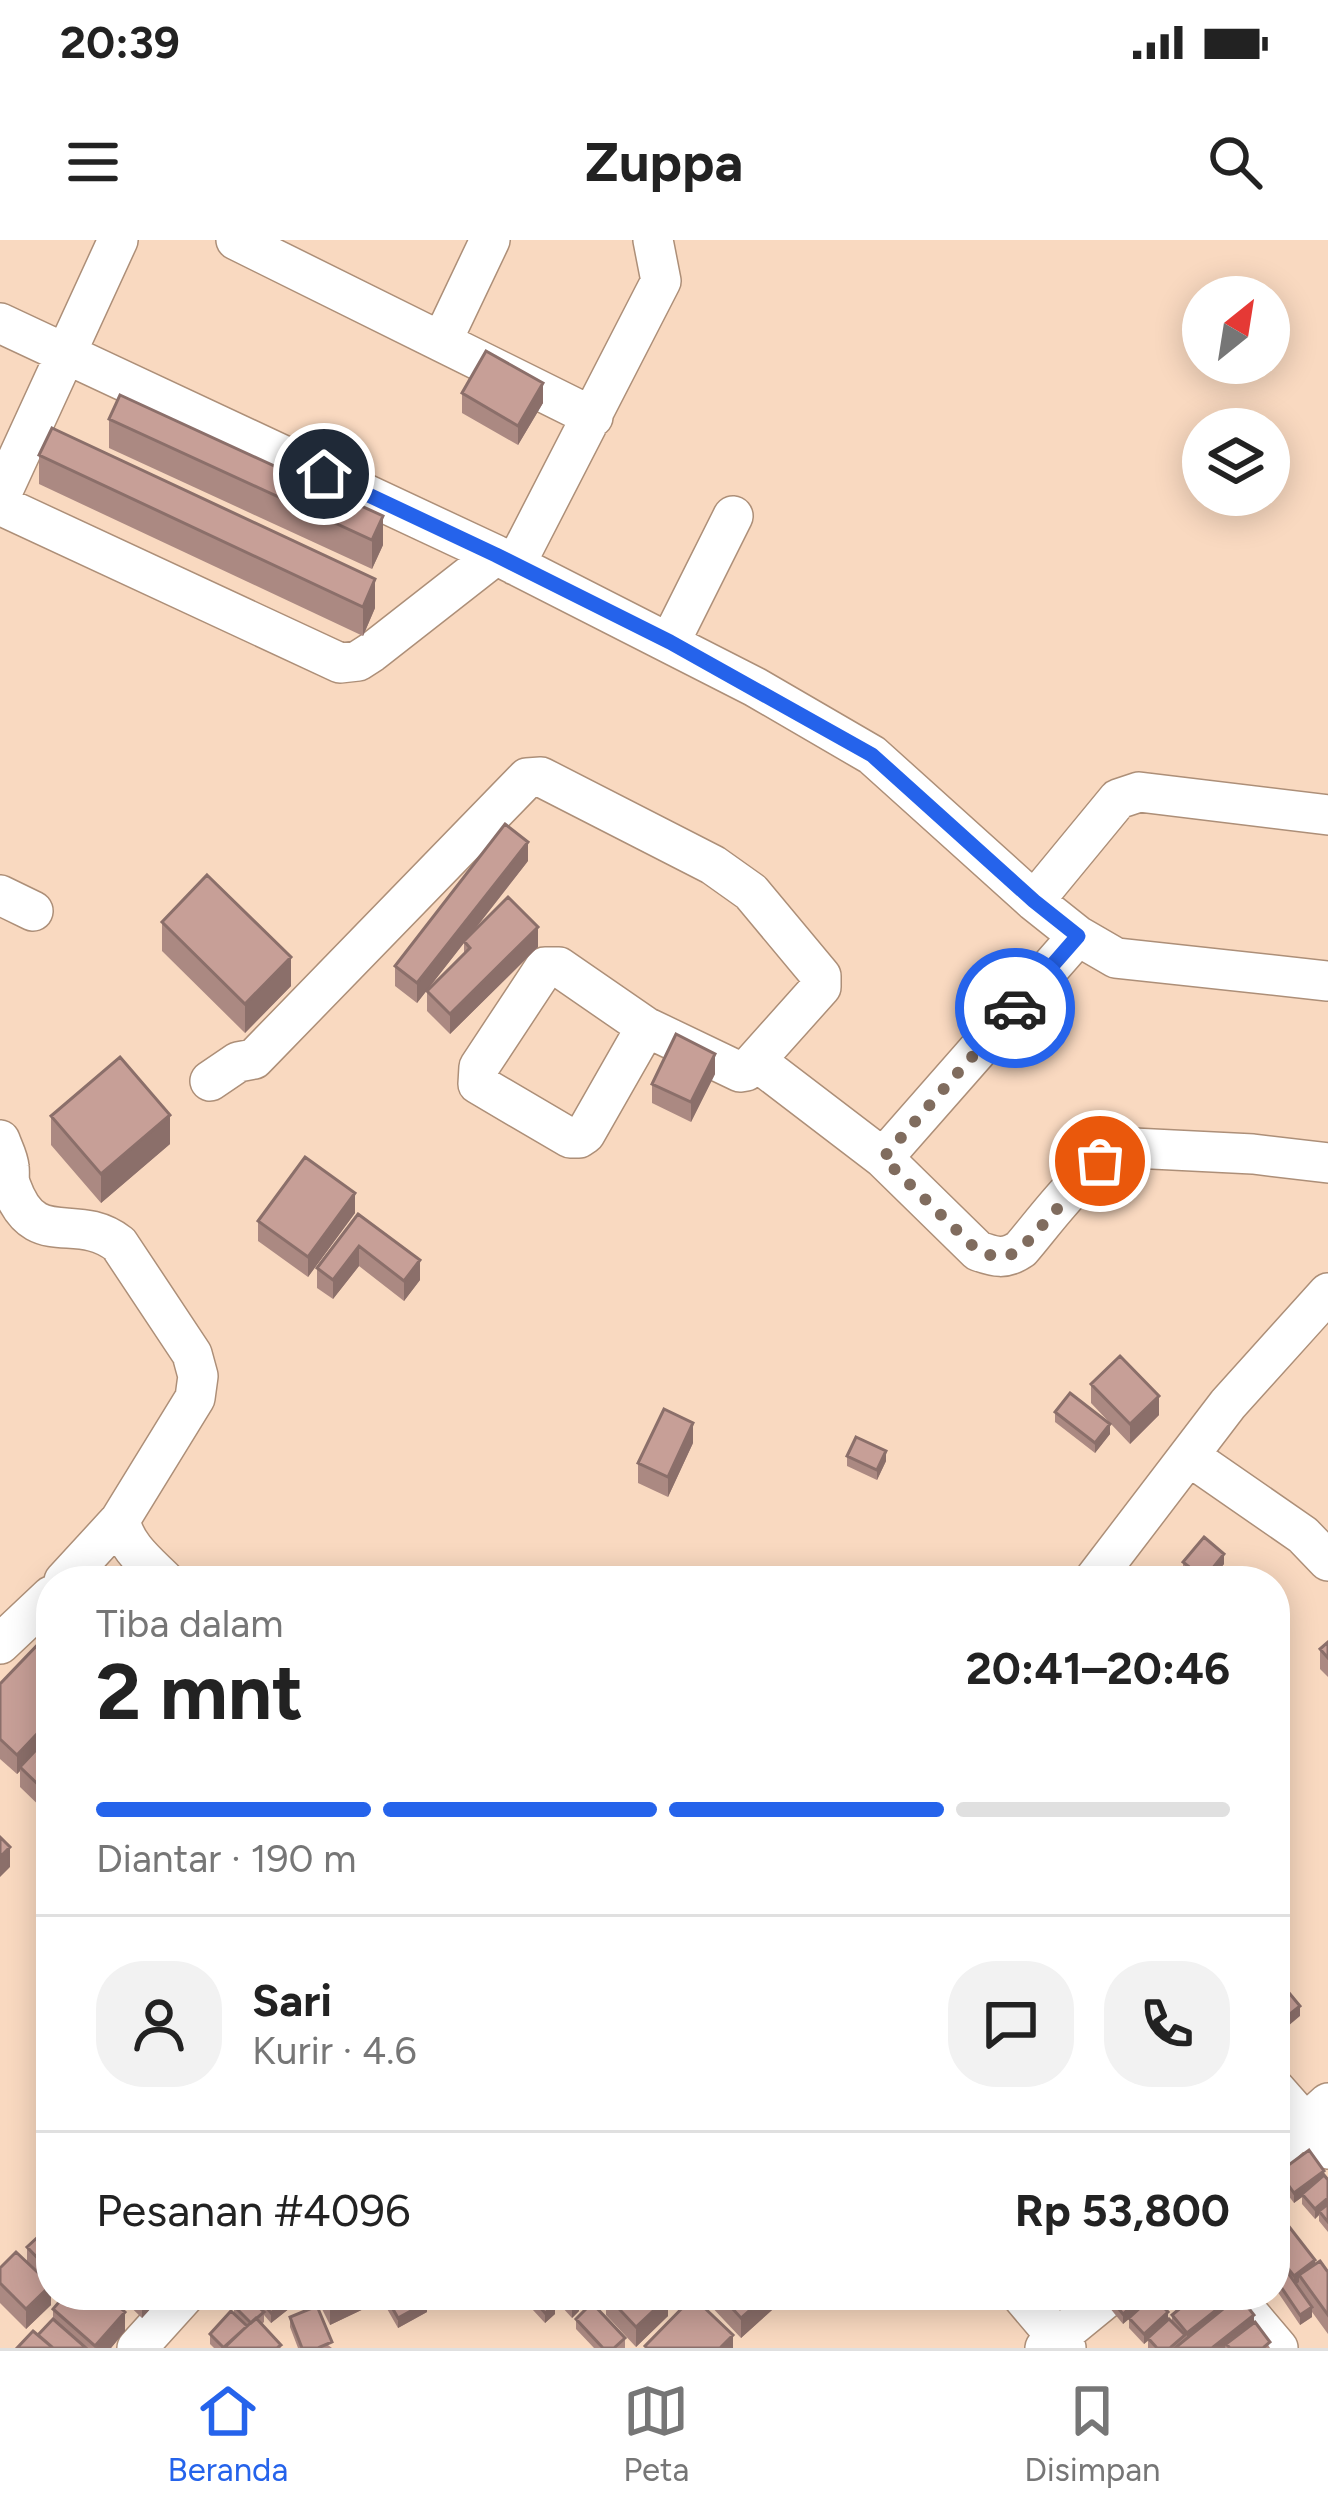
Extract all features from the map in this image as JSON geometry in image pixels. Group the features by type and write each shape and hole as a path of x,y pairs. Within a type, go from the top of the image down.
{"street":[{"path":"118,240 0,501 340,663 358,661 506,560 593,417 662,281 653,240"},
{"path":"236,240 293,253 442,341 593,417"},
{"path":"442,341 490,240"},
{"path":"0,323 506,560 670,642 872,755 1034,901 1078,936 1117,958 1328,981"},
{"path":"670,642 733,516"},
{"path":"210,1081 238,1062 254,1059 527,778 541,777 712,865 751,892 821,976 821,987 756,1061 740,1072 646,1027 550,965 479,1067 478,1084 570,1138 579,1138 646,1027"},
{"path":"1034,901 1118,799 1139,792 1328,815"},
{"path":"883,1158 1078,936"},
{"path":"756,1061 883,1158 978,1251 998,1258 1021,1249 1100,1161 1117,1150 1253,1154 1328,1163"},
{"path":"0,1140 9,1162 9,1183 31,1220 49,1228 88,1228 119,1244 192,1354 198,1376 195,1398 120,1520 78,1566"},
{"path":"1105,1566 1228,1404 1328,1293"},
{"path":"1189,1456 1304,1535 1328,1561"},
{"path":"120,1520 130,1544 151,1566"},
{"path":"0,1644 36,1610"},
{"path":"1290,2101 1321,2125 1290,2143"},
{"path":"137,2348 171,2310"},
{"path":"1032,2310 1056,2345 1094,2310"},
{"path":"1246,2310 1278,2348"}],"building":[{"path":"486,351 543,383 518,426 462,393"},
{"path":"120,395 383,516 372,540 109,419"},
{"path":"52,428 375,579 363,607 39,455"},
{"path":"505,824 528,842 417,983 395,966"},
{"path":"207,875 291,957 245,1004 162,922"},
{"path":"508,897 538,927 450,1014 427,991 470,948 464,941"},
{"path":"676,1034 715,1054 691,1102 652,1084"},
{"path":"120,1057 170,1115 101,1174 51,1116"},
{"path":"305,1157 355,1193 308,1257 258,1221"},
{"path":"358,1214 420,1260 404,1281 359,1246 333,1280 317,1268"},
{"path":"1120,1356 1159,1396 1130,1424 1091,1384"},
{"path":"1070,1393 1110,1424 1095,1443 1055,1412"},
{"path":"664,1409 693,1423 668,1477 638,1463"},
{"path":"856,1437 886,1451 877,1470 847,1456"},
{"path":"1204,1537 1224,1554 1214,1566 1183,1562"},
{"path":"36,1646 36,1735 17,1755 0,1739 0,1684"},
{"path":"36,1750 36,1782 20,1767"},
{"path":"0,1837 10,1847 0,1857"},
{"path":"1290,1994 1300,2006 1290,2014"},
{"path":"1309,2150 1324,2171 1294,2193 1290,2164"},
{"path":"1324,2175 1328,2198 1315,2209 1302,2194"},
{"path":"1290,2228 1315,2260 1294,2276 1290,2271"},
{"path":"16,2252 36,2271 36,2299 26,2309 0,2283 0,2268"},
{"path":"1320,2261 1328,2272 1328,2315 1299,2275"},
{"path":"1290,2276 1312,2307 1300,2315 1290,2300"},
{"path":"54,2310 123,2310 95,2346"},
{"path":"238,2310 264,2312 251,2323"},
{"path":"319,2310 332,2342 302,2348 290,2317"},
{"path":"585,2310 599,2310 625,2338 614,2348 603,2348 576,2319"},
{"path":"620,2310 654,2310 636,2327"},
{"path":"680,2310 707,2310 733,2335 720,2348 645,2346"},
{"path":"1138,2310 1168,2312 1144,2334 1129,2318"},
{"path":"1178,2310 1216,2310 1187,2333 1172,2315"},
{"path":"1222,2310 1250,2310 1254,2315 1212,2348 1175,2348"},
{"path":"231,2311 247,2326 224,2348 210,2334"},
{"path":"256,2318 281,2345 223,2348"},
{"path":"53,2319 86,2348 53,2348 38,2335"},
{"path":"1169,2319 1185,2335 1170,2348 1157,2348 1148,2338"},
{"path":"1255,2322 1270,2342 1263,2348 1226,2344"},
{"path":"33,2331 53,2348 17,2348"}],"way so far":[{"path":"1015,1008 883,1158 978,1251 998,1258 1021,1249 1100,1161"}],"route":[{"path":"324,474 670,642 872,755 1078,936 1015,1008"}]}
